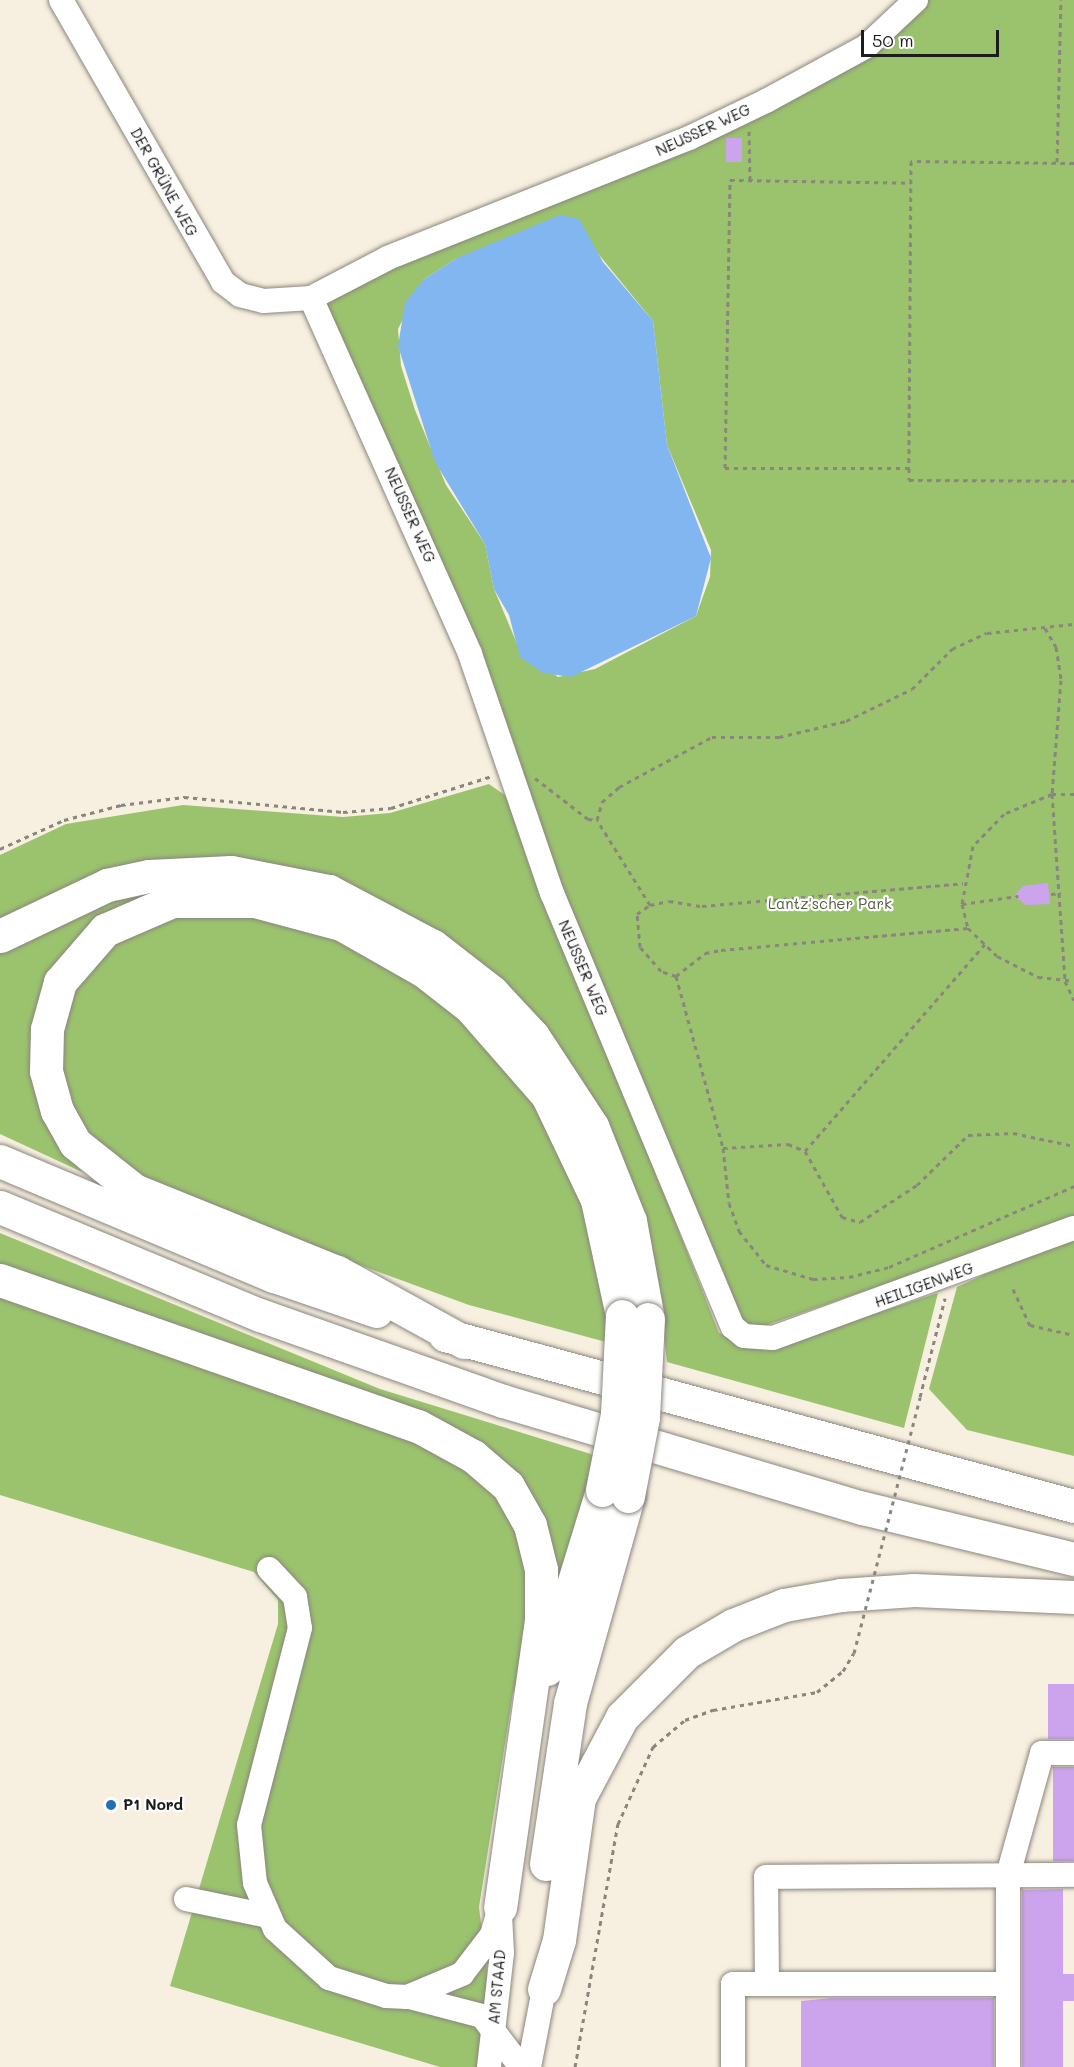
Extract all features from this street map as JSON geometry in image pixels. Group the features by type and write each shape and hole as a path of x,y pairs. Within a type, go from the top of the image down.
{"highway":[{"path":"0,936 107,885 149,876 231,872 329,891 433,946 492,992 533,1036 592,1126 630,1221 643,1418 531,1712"},
{"path":"464,1342 337,1272 134,1190 75,1143 57,1111 46,1071 47,1029 60,982 105,930 172,902 255,901 342,924 424,971 470,1007 547,1095 597,1200 635,1318"},
{"path":"0,1161 274,1276 464,1342 1074,1506"},
{"path":"0,1207 260,1315 503,1401 863,1508 1074,1559"},
{"path":"0,1280 418,1426 474,1456 508,1486 530,1525 541,1569 531,1712 500,1907"},
{"path":"544,1989 540,1937 557,1775 615,1493"},
{"path":"544,1989 559,1940 579,1798 622,1717 687,1652 733,1625 784,1605 841,1595 914,1590 1074,1597"}],"street":[{"name":"DER GRÜNE WEG","path":"61,0 223,282 240,295 264,301 311,298"},
{"name":"NEUSSER WEG","path":"773,1338 744,1336 733,1327 552,894 507,771 470,654 422,540 311,298 388,258 636,160 743,112 867,46 916,0"},
{"name":"HEILIGENWEG","path":"773,1338 950,1276 1074,1228"},
{"path":"269,1569 295,1597 300,1628 249,1825 250,1862 268,1916 292,1950 329,1978 386,1996 407,1997 465,2009 494,2028 520,2067"},
{"path":"1008,2067 1008,1875 1042,1753 1074,1753"},
{"path":"767,1984 766,1877 1074,1875"},
{"path":"186,1899 268,1916"},
{"path":"407,1997 462,1974 492,1935 500,1907"},
{"name":"AM STAAD","path":"489,2067 502,1953 500,1907"},
{"path":"733,2067 733,1984 1008,1984"},
{"path":"529,2067 544,1989"}],"path":[{"path":"1057,162 1061,0"},
{"path":"743,112 749,126 750,181"},
{"path":"1074,163 911,161 909,468 909,480 1074,481"},
{"path":"909,468 725,468 730,180 911,183"},
{"path":"650,905 597,820 602,802 619,787 678,751 712,737 779,738 846,721 912,690 952,650 987,633 1074,624"},
{"path":"1045,628 1056,647 1061,680 1052,794 1061,893 1065,981 1074,1000"},
{"path":"0,849 64,820 121,805 184,798 343,812 391,808 507,771 533,776 588,819 597,820"},
{"path":"1074,794 1052,794 1004,814 973,846 963,883 962,904 968,928 997,956 1038,977 1074,981"},
{"path":"676,976 654,966 640,947 637,914 650,905 669,901 702,906 963,883"},
{"path":"1051,894 1061,893"},
{"path":"962,904 1018,896"},
{"path":"676,976 705,953 721,950 968,928"},
{"path":"805,1151 985,943"},
{"path":"676,976 723,1148 729,1203 739,1231 766,1266 813,1279 889,1267 1074,1186"},
{"path":"723,1148 788,1144 805,1151 842,1218 860,1222 917,1185 968,1135 1013,1132 1074,1146"},
{"path":"575,2067 618,1824 653,1747 685,1720 713,1710 817,1692 843,1671 854,1653 950,1276"},
{"path":"1013,1290 1030,1326 1074,1335"}],"green space":[{"name":"Lantz'scher Park","path":"919,0 1074,0 1074,1218 744,1333 319,303 325,292 726,124","holes":["591,245 653,321 667,445 711,550 710,577 696,616 595,669 558,677 518,646 494,589 485,544 446,485 415,410 401,366 398,329 423,280 457,258"]},
{"path":"489,784 509,798 719,1333 765,1349 938,1293 904,1428 667,1362 657,1277 552,1038 238,860 0,924 0,855 66,824 183,805 343,817 390,813"},
{"path":"170,885 69,950 56,1138 82,1172 0,1134 0,949 70,911"},
{"path":"226,911 307,925 393,964 472,1027 538,1105 590,1213 606,1307 606,1342 469,1305 261,1229 158,1188 96,1146 66,1097 59,1065 60,1031 79,976 100,951 151,920"},
{"path":"0,1233 380,1389 594,1455 558,1611 513,1693 479,1907 488,1981 477,2067 440,2067 170,1986 278,1624 278,1600 254,1572 0,1495"},
{"path":"1074,1234 1074,1456 967,1430 929,1389 957,1287"}],"water":[{"path":"560,215 579,219 603,262 653,321 667,445 711,558 696,616 571,677 543,673 520,657 509,615 494,589 485,544 435,462 398,346 405,303 423,280 457,258"}],"building":[{"path":"726,138 742,138 742,162 726,162"},
{"path":"1048,883 1050,904 1026,905 1014,896 1023,886"},
{"path":"1048,1684 1074,1684 1074,1739 1048,1739"},
{"path":"1053,1767 1074,1767 1074,1861 1053,1861"},
{"path":"1063,1889 1063,1974 1074,1974 1074,2001 1063,2001 1063,2067 1022,2067 1022,1890"},
{"path":"832,1998 994,1998 994,2067 801,2067 801,2001"}],"place":[{"name":"P1 Nord","path":"111,1805"}]}
